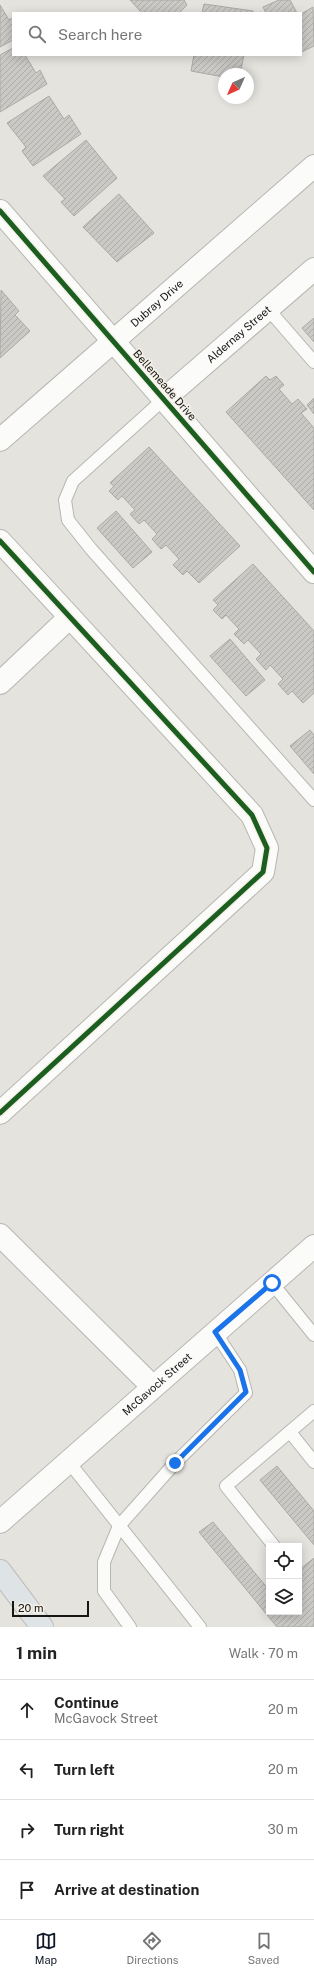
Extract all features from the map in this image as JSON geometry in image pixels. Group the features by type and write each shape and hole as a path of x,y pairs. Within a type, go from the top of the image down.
{"main road":[{"path":"0,1571 42,1627"}],"street":[{"name":"Dubray Drive","path":"0,440 314,166"},
{"name":"Bellemeade Drive","path":"0,211 314,572"},
{"name":"Aldernay Street","path":"164,400 314,269"},
{"path":"0,541 252,815 267,848 263,872 0,1113"},
{"path":"0,683 70,617"},
{"path":"0,1235 153,1387"},
{"name":"McGavock Street","path":"0,1522 314,1246"}],"lane":[{"path":"268,309 314,362"},
{"path":"164,400 73,481 65,500 68,520 91,549 314,800"},
{"path":"272,1283 314,1335"},
{"path":"130,1627 104,1591 104,1562 119,1526 175,1463 246,1392 240,1370 215,1332"},
{"path":"272,1543 226,1486 314,1411"},
{"path":"290,1432 314,1462"},
{"path":"68,1461 200,1627"}],"building":[{"path":"130,0 184,0 187,5 180,12 141,12"},
{"path":"279,0 290,0 296,12 266,12 263,7"},
{"path":"204,4 253,11 253,12 202,12"},
{"path":"0,5 9,20 12,18 12,41 0,47"},
{"path":"313,7 314,46 302,52 302,13"},
{"path":"12,49 12,56 26,56 36,73 40,70 47,84 0,112 0,55"},
{"path":"194,56 244,56 241,68 218,68 218,76 191,71"},
{"path":"49,96 64,119 69,115 81,134 33,166 22,151 26,147 7,123"},
{"path":"86,140 117,178 74,216 61,202 65,199 43,176"},
{"path":"119,194 154,233 117,262 83,227"},
{"path":"1,290 19,311 15,315 30,331 0,358"},
{"path":"314,318 314,342 302,328"},
{"path":"266,376 270,380 276,376 284,385 279,389 292,404 298,399 307,409 301,413 314,428 314,510 226,412"},
{"path":"314,398 314,414 307,405"},
{"path":"149,447 240,546 199,583 187,571 183,575 173,565 179,559 166,545 161,549 152,539 157,534 144,520 139,524 130,514 135,510 122,496 118,500 109,491 114,486 110,483"},
{"path":"116,511 152,552 133,568 97,528"},
{"path":"253,564 314,631 314,693 303,703 292,691 288,695 278,684 283,679 270,665 266,670 256,659 261,654 248,640 244,644 234,634 239,629 226,615 222,619 213,610 218,605 213,600"},
{"path":"230,639 265,680 246,696 210,656"},
{"path":"310,730 314,735 314,774 290,746"},
{"path":"277,1466 314,1511 314,1545 260,1480"},
{"path":"213,1522 266,1586 266,1614 199,1532"},
{"path":"314,1558 314,1627 277,1627 267,1615 302,1615 302,1568"}],"cycle path":[{"path":"0,211 314,572"},
{"path":"0,541 252,815 267,848 263,872 0,1113"}],"route":[{"path":"175,1463 223,1417 246,1392 240,1370 215,1332 272,1283"}]}
